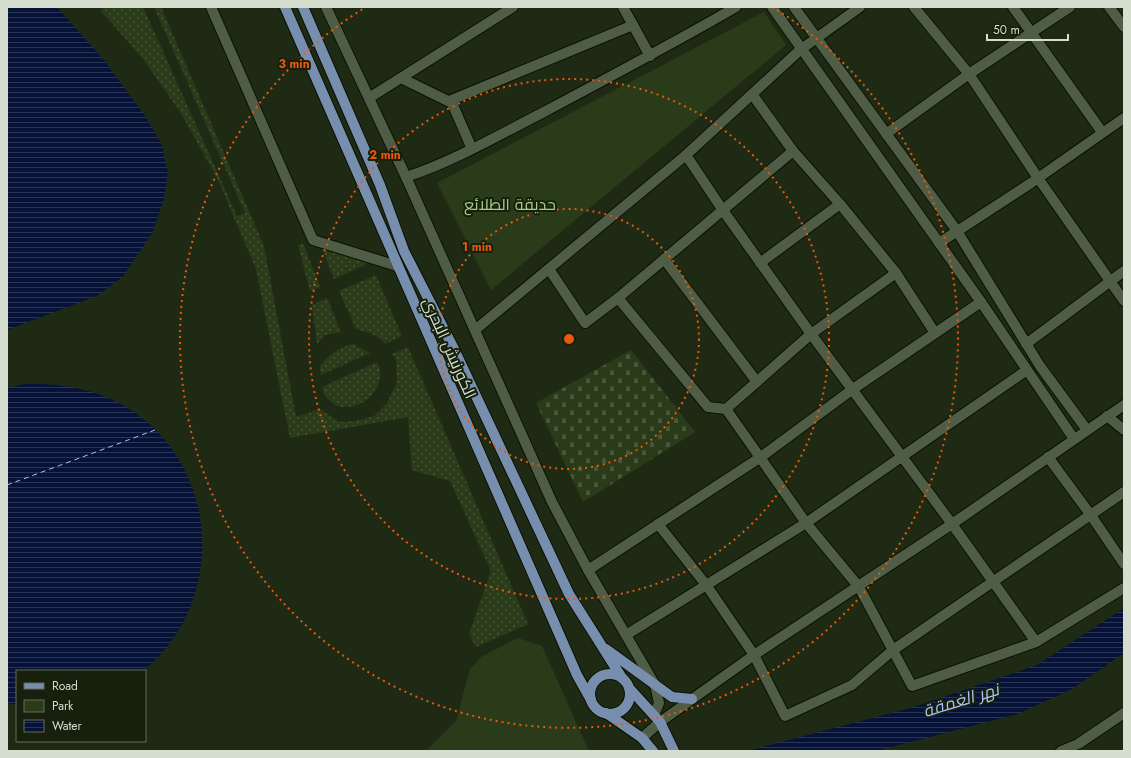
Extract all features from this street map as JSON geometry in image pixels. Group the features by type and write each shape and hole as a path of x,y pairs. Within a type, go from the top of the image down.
{"main road":[{"name":"الكورنيش البحري","path":"285,7 397,266 578,675 591,700"},
{"name":"الكورنيش البحري","path":"303,7 380,185 404,251 453,347 569,594 622,678"},
{"path":"601,646 672,697 692,699"},
{"path":"630,689 630,697 627,705 614,713 599,711 591,700 591,686 595,680 608,673 622,678 630,689 657,718 672,747"},
{"path":"606,713 642,738 652,749"}],"street":[{"path":"211,7 313,240 397,266"},
{"path":"326,7 406,176 552,502 588,570 655,685 659,703 657,718"},
{"path":"369,98 512,7"},
{"path":"623,7 650,56"},
{"path":"406,176 438,166 472,149 650,56 736,7"},
{"path":"772,7 800,50 981,302 1074,439"},
{"path":"794,7 958,231 1040,366 1087,430"},
{"path":"475,330 686,155 800,50 816,37 860,7"},
{"path":"914,7 969,74 1038,178 1124,300"},
{"path":"1013,7 1102,132"},
{"path":"886,134 969,74 1070,7"},
{"path":"1109,7 1124,27"},
{"path":"449,101 633,25"},
{"path":"401,78 452,103 472,149"},
{"path":"752,94 793,151 840,204 896,274 935,333"},
{"path":"939,244 1124,118"},
{"path":"549,269 585,323 618,298 722,209 793,151"},
{"path":"686,155 722,209 811,334 952,524 1036,642"},
{"path":"760,263 840,204"},
{"path":"664,259 757,382"},
{"path":"1026,344 1124,271"},
{"path":"618,298 708,407 726,409 811,334 896,274"},
{"path":"588,570 761,457 853,389 981,302"},
{"path":"626,635 806,523 1027,370"},
{"path":"642,738 657,718 692,699 754,655 859,587 952,524 1048,456 1124,405"},
{"path":"726,409 806,523 859,587 912,686 1036,642 1124,588"},
{"path":"1107,416 1124,430"},
{"path":"1048,456 1124,564"},
{"path":"658,524 707,586 754,655 785,716 852,685 893,650 1124,492"},
{"path":"1060,751 1078,748 1124,713"}],"green space":[{"path":"105,7 143,7 237,216 245,213 154,7 161,7 264,246 296,417 320,409 339,422 356,421 374,416 387,403 397,383 396,359 392,354 408,347 528,624 476,647 469,634 491,571 450,481 412,470 408,417 290,438 256,269 218,180 182,115 144,60 100,10"},
{"name":"حديقة الطلائع","path":"764,12 786,45 491,290 437,183"},
{"path":"319,241 377,259 334,279"},
{"path":"303,243 320,287 310,291 298,245"},
{"path":"376,275 402,336 385,344 379,338 368,332 356,329 339,291"},
{"path":"327,298 341,332 325,335 317,344 312,305"},
{"path":"353,344 370,353 321,375 320,366 331,354 343,347"},
{"path":"631,350 695,432 583,502 536,403"},
{"path":"377,362 380,371 380,380 377,388 364,401 347,407 338,406 332,403 324,395 322,387"},
{"path":"518,638 542,646 589,751 426,751 456,721 470,669 481,657"}],"water":[{"path":"7,7 57,7 104,60 145,116 161,143 168,172 164,199 152,233 124,276 97,296 7,330"},
{"path":"25,384 40,384 84,390 111,399 137,414 165,440 185,471 198,505 202,541 199,577 188,612 169,644 144,670 16,670 16,705 7,703 7,388"},
{"name":"نهر الغمقة","path":"1124,608 1124,653 1072,689 1018,714 876,751 747,751 914,707 1037,665"}],"pier":[{"path":"138,253 140,255 125,277 98,298 7,332 7,330 97,296 124,276"}],"ferry route":[{"path":"7,485 155,430"}]}
